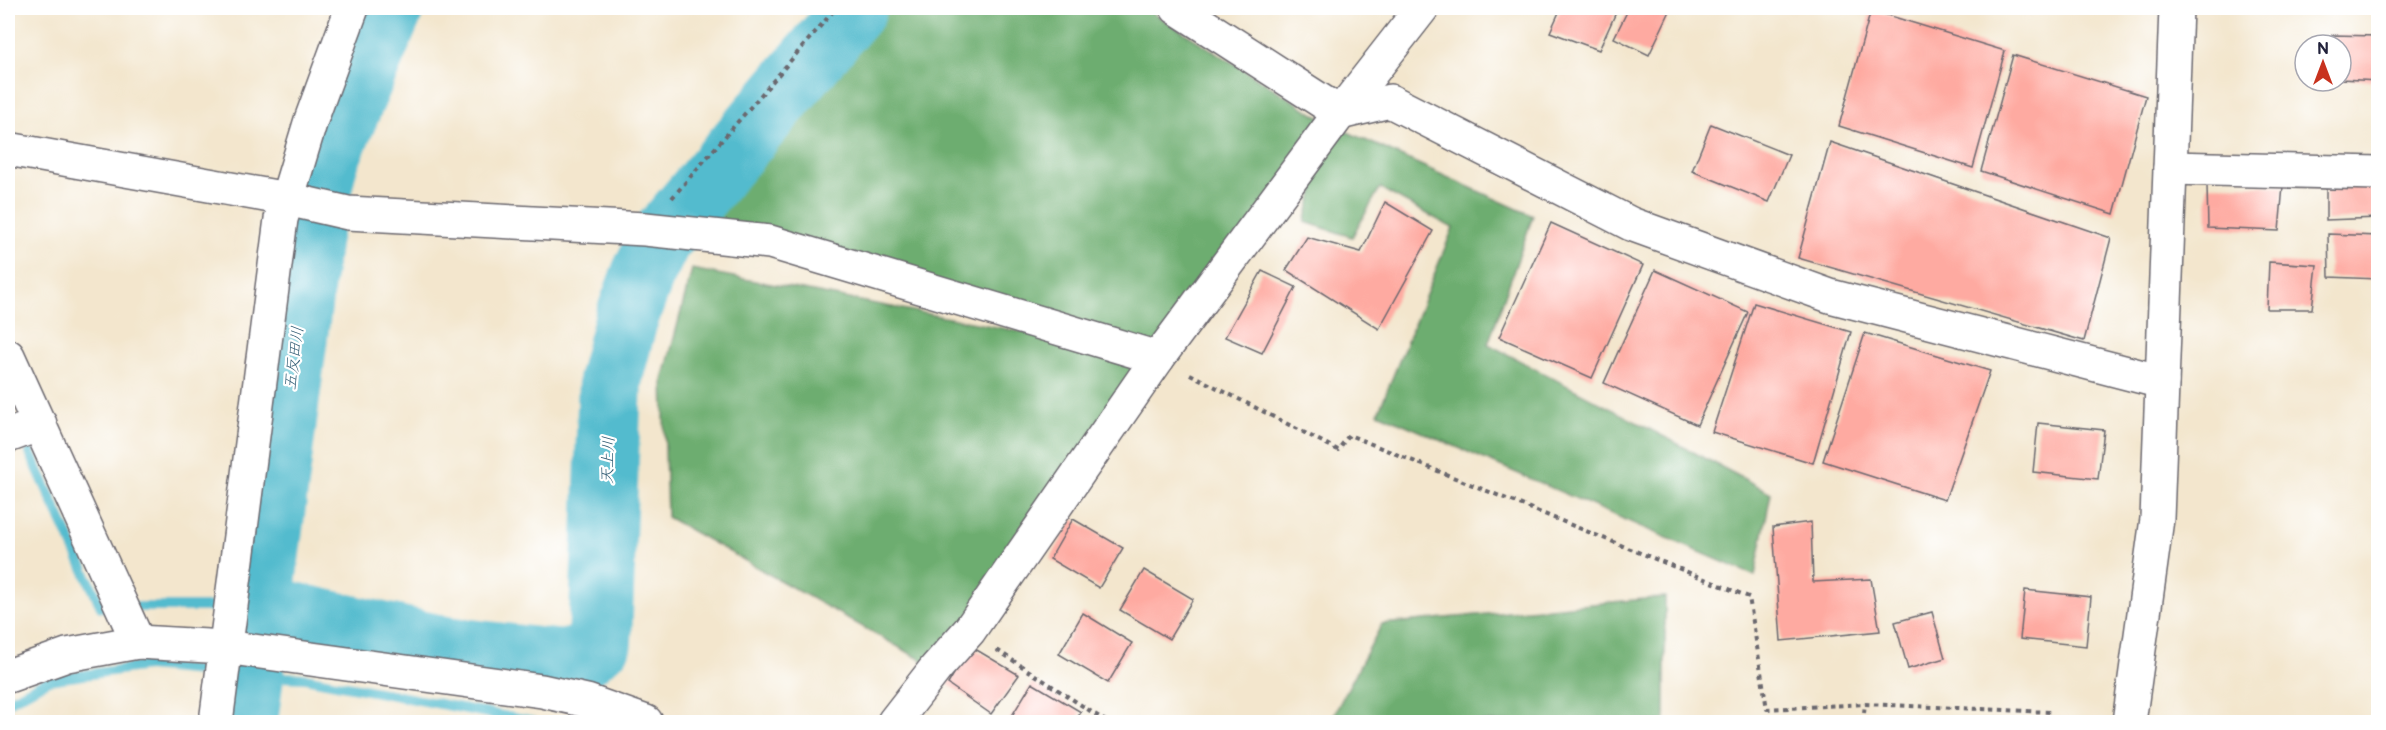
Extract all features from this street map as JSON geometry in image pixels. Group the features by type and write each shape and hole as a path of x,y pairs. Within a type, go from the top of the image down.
{"street":[{"path":"216,723 231,643 234,583 280,231 294,201 311,120 352,8"},
{"path":"1177,8 1340,113 1390,101 1631,224 1830,296 2162,382"},
{"path":"894,723 936,668 969,632 1158,358 1340,113 1422,8"},
{"path":"2129,723 2157,519 2176,8"},
{"path":"8,149 333,208 348,213 660,230 770,243 1158,358"},
{"path":"2170,168 2379,173"},
{"path":"8,356 138,642"},
{"path":"8,436 40,424"},
{"path":"8,676 67,655 138,642 231,643 281,655 542,691 587,701 646,723"}],"path":[{"path":"660,230 836,8"},
{"path":"1158,358 1338,450 1349,435 1749,597 1767,709 1865,704 2050,712 2051,723"},
{"path":"969,632 1107,723"},
{"path":"1863,723 1865,704"}],"green space":[{"path":"887,8 1145,8 1332,125 1533,216 1488,344 1771,493 1755,576 1378,413 1453,228 1380,188 1352,237 1305,222 1331,127 936,668 667,517 663,380 692,269 1150,356 706,221"},
{"path":"1665,597 1665,722 1330,722 1382,624"}],"building":[{"path":"1561,8 1618,8 1599,50 1550,32"},
{"path":"1629,8 1662,8 1670,11 1649,55 1614,38"},
{"path":"1871,10 2005,51 1973,168 1839,126"},
{"path":"2353,35 2378,36 2378,81 2353,80"},
{"path":"2013,55 2146,96 2114,214 1981,171"},
{"path":"1711,124 1789,155 1769,202 1692,171"},
{"path":"1830,142 2111,238 2084,341 1798,258"},
{"path":"2326,181 2378,183 2378,218 2326,220"},
{"path":"2207,185 2283,186 2279,231 2208,228"},
{"path":"1385,202 1433,231 1379,329 1286,270 1307,237 1361,252"},
{"path":"1551,223 1643,265 1592,378 1499,337"},
{"path":"2328,234 2378,236 2378,279 2329,277"},
{"path":"2269,262 2317,265 2312,309 2267,309"},
{"path":"1655,270 1748,312 1697,425 1604,383"},
{"path":"1262,271 1296,287 1262,353 1225,337"},
{"path":"1754,303 1851,332 1813,463 1712,432"},
{"path":"1865,333 1990,371 1945,500 1823,461"},
{"path":"2038,423 2104,430 2098,479 2033,472"},
{"path":"1073,519 1123,548 1099,588 1050,559"},
{"path":"1811,522 1813,582 1871,579 1880,631 1781,641 1773,527"},
{"path":"1144,570 1193,599 1169,639 1120,610"},
{"path":"2025,590 2091,597 2086,646 2020,639"},
{"path":"1932,612 1945,658 1908,669 1895,622"},
{"path":"1083,613 1132,643 1108,683 1059,654"},
{"path":"970,646 1019,675 991,714 948,684"},
{"path":"1032,683 1081,712 1075,722 1008,722"}],"waterway":[{"name":"五反田川","path":"246,722 309,236 326,163 392,8"},
{"name":"天上川","path":"262,607 445,648 563,662 582,657 600,642 610,381 626,320 643,274 660,239 855,8"},
{"path":"8,403 9,408"},
{"path":"30,453 101,607 106,607"},
{"path":"138,607 262,607"},
{"path":"8,702 48,680 147,666 253,676 305,678 534,722"}]}
